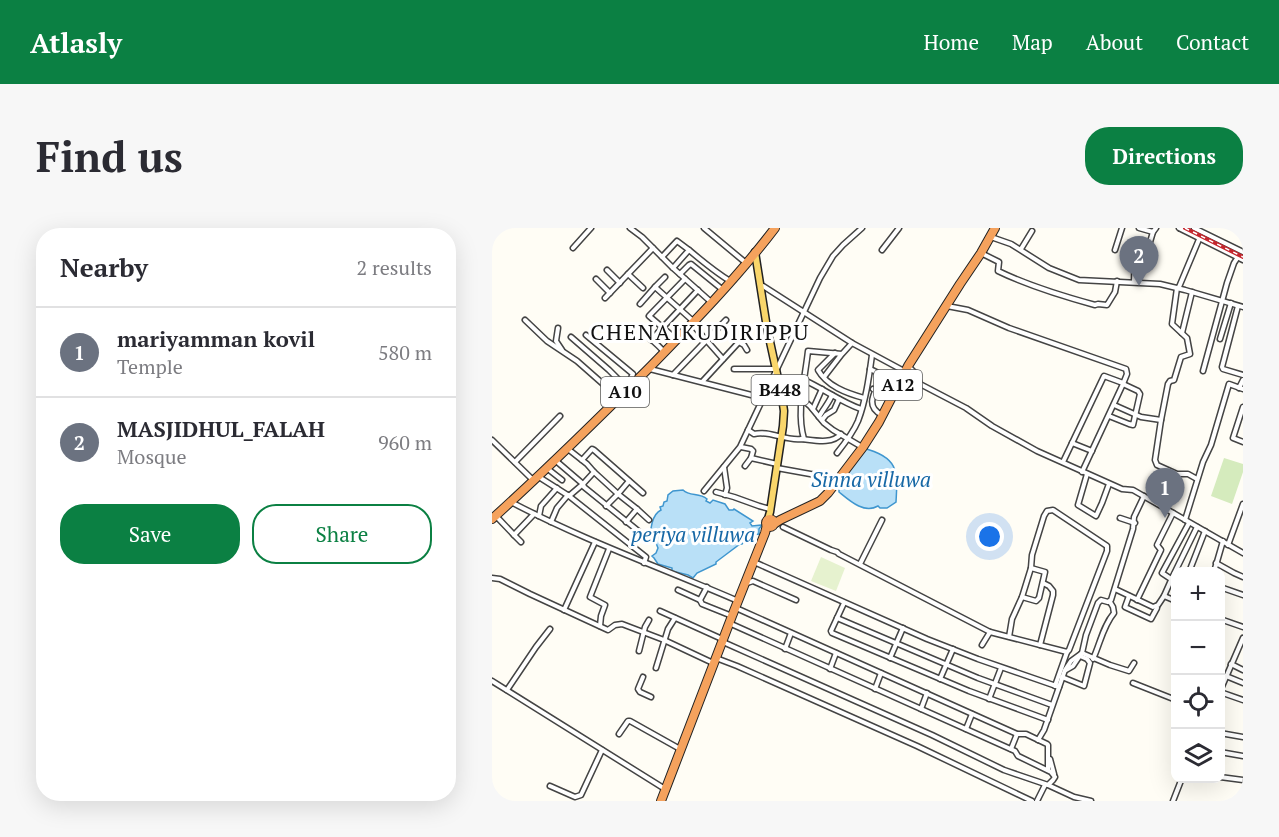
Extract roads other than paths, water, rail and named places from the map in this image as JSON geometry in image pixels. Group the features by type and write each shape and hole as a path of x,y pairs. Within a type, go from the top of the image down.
{"highway":[{"name":"A10","path":"494,518 649,368 723,290 775,228"},
{"name":"A12","path":"772,521 820,501 839,479 883,415 906,369 995,228"},
{"path":"661,801 736,604 772,521"}],"main road":[{"name":"B448","path":"751,257 757,268 784,415 776,466 772,521"}],"street":[{"path":"573,248 591,228"},
{"path":"630,228 712,302"},
{"path":"704,228 751,257"},
{"path":"704,491 740,447 820,278 833,256 862,228"},
{"path":"882,250 899,228"},
{"path":"1115,250 1122,228"},
{"path":"1136,282 1154,230 1139,228"},
{"path":"1179,228 1243,260"},
{"path":"1194,228 1243,252"},
{"path":"1021,249 1032,231"},
{"path":"990,237 1011,244 1049,268 1079,280 1160,284 1241,307 1222,367 1243,375"},
{"path":"1197,478 1188,474 1177,474 1156,464 1168,384 1174,380 1181,357 1190,354 1187,338 1172,324 1177,288 1200,237"},
{"path":"662,257 677,241 730,281"},
{"path":"605,298 653,248"},
{"path":"673,268 689,250"},
{"path":"1135,251 1136,282"},
{"path":"981,253 999,262 998,271 1040,288 1095,305 1107,305 1115,292 1117,281"},
{"path":"1203,371 1222,301 1238,257"},
{"path":"680,274 691,264 723,290"},
{"path":"607,270 620,283"},
{"path":"628,274 643,288"},
{"path":"640,304 665,277"},
{"path":"596,279 610,293"},
{"path":"676,340 649,316 685,279"},
{"path":"760,286 763,285 872,355 917,375 920,384 966,408 1028,446 1124,490 1133,490 1243,552"},
{"path":"655,287 692,323 723,359"},
{"path":"651,340 698,290"},
{"path":"1182,333 1192,292"},
{"path":"1220,339 1231,303"},
{"path":"947,306 968,310 1009,328 1126,369 1127,374 1123,384 1092,451 1078,505 1096,516 1109,483"},
{"path":"525,320 547,341 587,369 619,398"},
{"path":"673,375 726,320"},
{"path":"558,328 556,341 562,351"},
{"path":"643,330 664,352"},
{"path":"586,335 633,374 630,378 631,386"},
{"path":"571,337 614,375 631,386"},
{"path":"702,382 739,342 747,350"},
{"path":"824,377 852,343"},
{"path":"804,439 801,427 802,399 808,351 842,354"},
{"path":"835,353 818,369 820,374 826,381 841,390 864,398"},
{"path":"837,453 849,438 858,421 872,355"},
{"path":"649,368 763,398"},
{"path":"734,369 776,370"},
{"path":"870,369 882,375 874,390 872,402 877,412 883,415"},
{"path":"1063,462 1104,376 1140,394 1132,425 1109,416"},
{"path":"804,380 861,409"},
{"path":"1171,578 1162,573 1187,522 1197,478 1229,384 1241,388 1243,380"},
{"path":"867,387 890,400"},
{"path":"813,410 822,389"},
{"path":"820,418 832,395"},
{"path":"782,398 802,399 833,430 863,447"},
{"path":"820,418 834,410 839,399"},
{"path":"1114,405 1136,415 1161,420"},
{"path":"1243,407 1233,438 1243,442"},
{"path":"832,412 838,417"},
{"path":"515,462 560,416"},
{"path":"748,430 754,434 760,432 798,440 822,441 836,439 841,434"},
{"path":"492,440 536,479 569,496 646,557 644,562"},
{"path":"1072,443 1092,451"},
{"path":"740,447 751,449 751,458 745,466"},
{"path":"567,449 588,464 618,494 650,520"},
{"path":"582,460 592,449 594,450 643,493"},
{"path":"751,458 776,466 839,479"},
{"path":"555,460 606,506 647,538"},
{"path":"724,467 727,488 725,495"},
{"path":"547,469 562,480"},
{"path":"551,522 557,508 594,472"},
{"path":"606,506 629,481"},
{"path":"514,535 536,515 557,488"},
{"path":"716,492 764,508 772,521 837,552 990,632 1066,652"},
{"path":"1093,659 1104,630 1114,614 1110,602 1135,523 1134,517 1144,496"},
{"path":"511,502 609,549 707,588 791,633 1017,734 1026,734 1048,744 1048,770"},
{"path":"1228,545 1241,519 1243,505"},
{"path":"626,522 637,509"},
{"path":"1009,637 1013,615 1022,597 1044,516 1049,510 1053,510 1107,546 1107,550 1069,650 1066,652 1048,720 1038,740"},
{"path":"1137,600 1161,550 1157,545 1173,513"},
{"path":"494,518 521,542"},
{"path":"1119,518 1135,523"},
{"path":"860,564 882,520"},
{"path":"1179,567 1197,527"},
{"path":"1192,567 1205,531"},
{"path":"564,610 595,542"},
{"path":"1215,567 1222,542"},
{"path":"600,626 600,616 604,605 590,597 609,549"},
{"path":"754,562 952,649 1057,687"},
{"path":"1216,563 1243,577"},
{"path":"1022,597 1036,601 1039,598 1045,572 1031,568"},
{"path":"492,578 500,579 608,630 615,625 622,624 715,661 737,666 917,746 1032,801"},
{"path":"745,583 753,581 796,600"},
{"path":"1040,645 1053,595 1049,586 1043,583"},
{"path":"1129,596 1125,607 1151,619 1171,583"},
{"path":"700,600 707,588"},
{"path":"1225,588 1243,595"},
{"path":"1041,590 1051,589"},
{"path":"1114,589 1156,607"},
{"path":"678,590 700,600 702,604 784,649 1011,749 1018,756 1054,775"},
{"path":"1164,596 1171,599"},
{"path":"1057,687 1071,661 1081,655 1098,603 1101,600 1110,602"},
{"path":"844,603 832,633 989,699 1048,720"},
{"path":"660,611 1004,770 1074,797 1091,801"},
{"path":"656,668 668,629 675,618"},
{"path":"837,618 995,684 1052,705"},
{"path":"639,651 649,620"},
{"path":"1225,620 1243,627"},
{"path":"890,658 903,628"},
{"path":"507,690 550,629"},
{"path":"982,645 990,632"},
{"path":"784,649 791,633"},
{"path":"1225,679 1243,640"},
{"path":"940,679 952,649"},
{"path":"830,669 836,653"},
{"path":"1237,653 1243,656"},
{"path":"1081,655 1129,671 1134,663"},
{"path":"1062,677 1084,686 1090,663 1081,655"},
{"path":"1232,664 1243,670"},
{"path":"989,699 1001,668"},
{"path":"875,689 881,673"},
{"path":"1226,676 1243,683"},
{"path":"643,677 638,689 651,698"},
{"path":"492,681 665,789"},
{"path":"1133,683 1171,698"},
{"path":"921,709 927,693"},
{"path":"1225,693 1243,700"},
{"path":"966,729 972,714"},
{"path":"619,734 630,721 681,749"},
{"path":"1011,749 1017,734"},
{"path":"1225,734 1243,737"},
{"path":"550,786 575,797 581,795 602,750"},
{"path":"1225,753 1243,756"},
{"path":"1037,801 1046,785 1053,780 1054,770 1048,755"},
{"path":"1225,778 1243,780"},
{"path":"1173,801 1180,783"}],"water":[{"name":"Sinna villuwa","path":"863,448 883,456 893,466 896,473 896,502 887,508 862,507 839,492 841,488 839,485 845,482 843,478"},
{"name":"periya villuwa","path":"683,490 704,497 710,503 713,500 725,504 729,510 734,509 753,521 750,523 752,526 762,525 759,534 751,535 716,564 697,573 693,578 658,564 652,556 658,548 656,543 650,540 652,523 655,515 661,510 660,507 673,491"}],"railway":[{"path":"1185,228 1243,257"}],"place":[{"name":"MASJIDHUL_FALAH","path":"1139,286"},
{"name":"mariyamman kovil","path":"1165,518"}],"district":[{"name":"CHENAIKUDIRIPPU","path":"700,332"}]}
